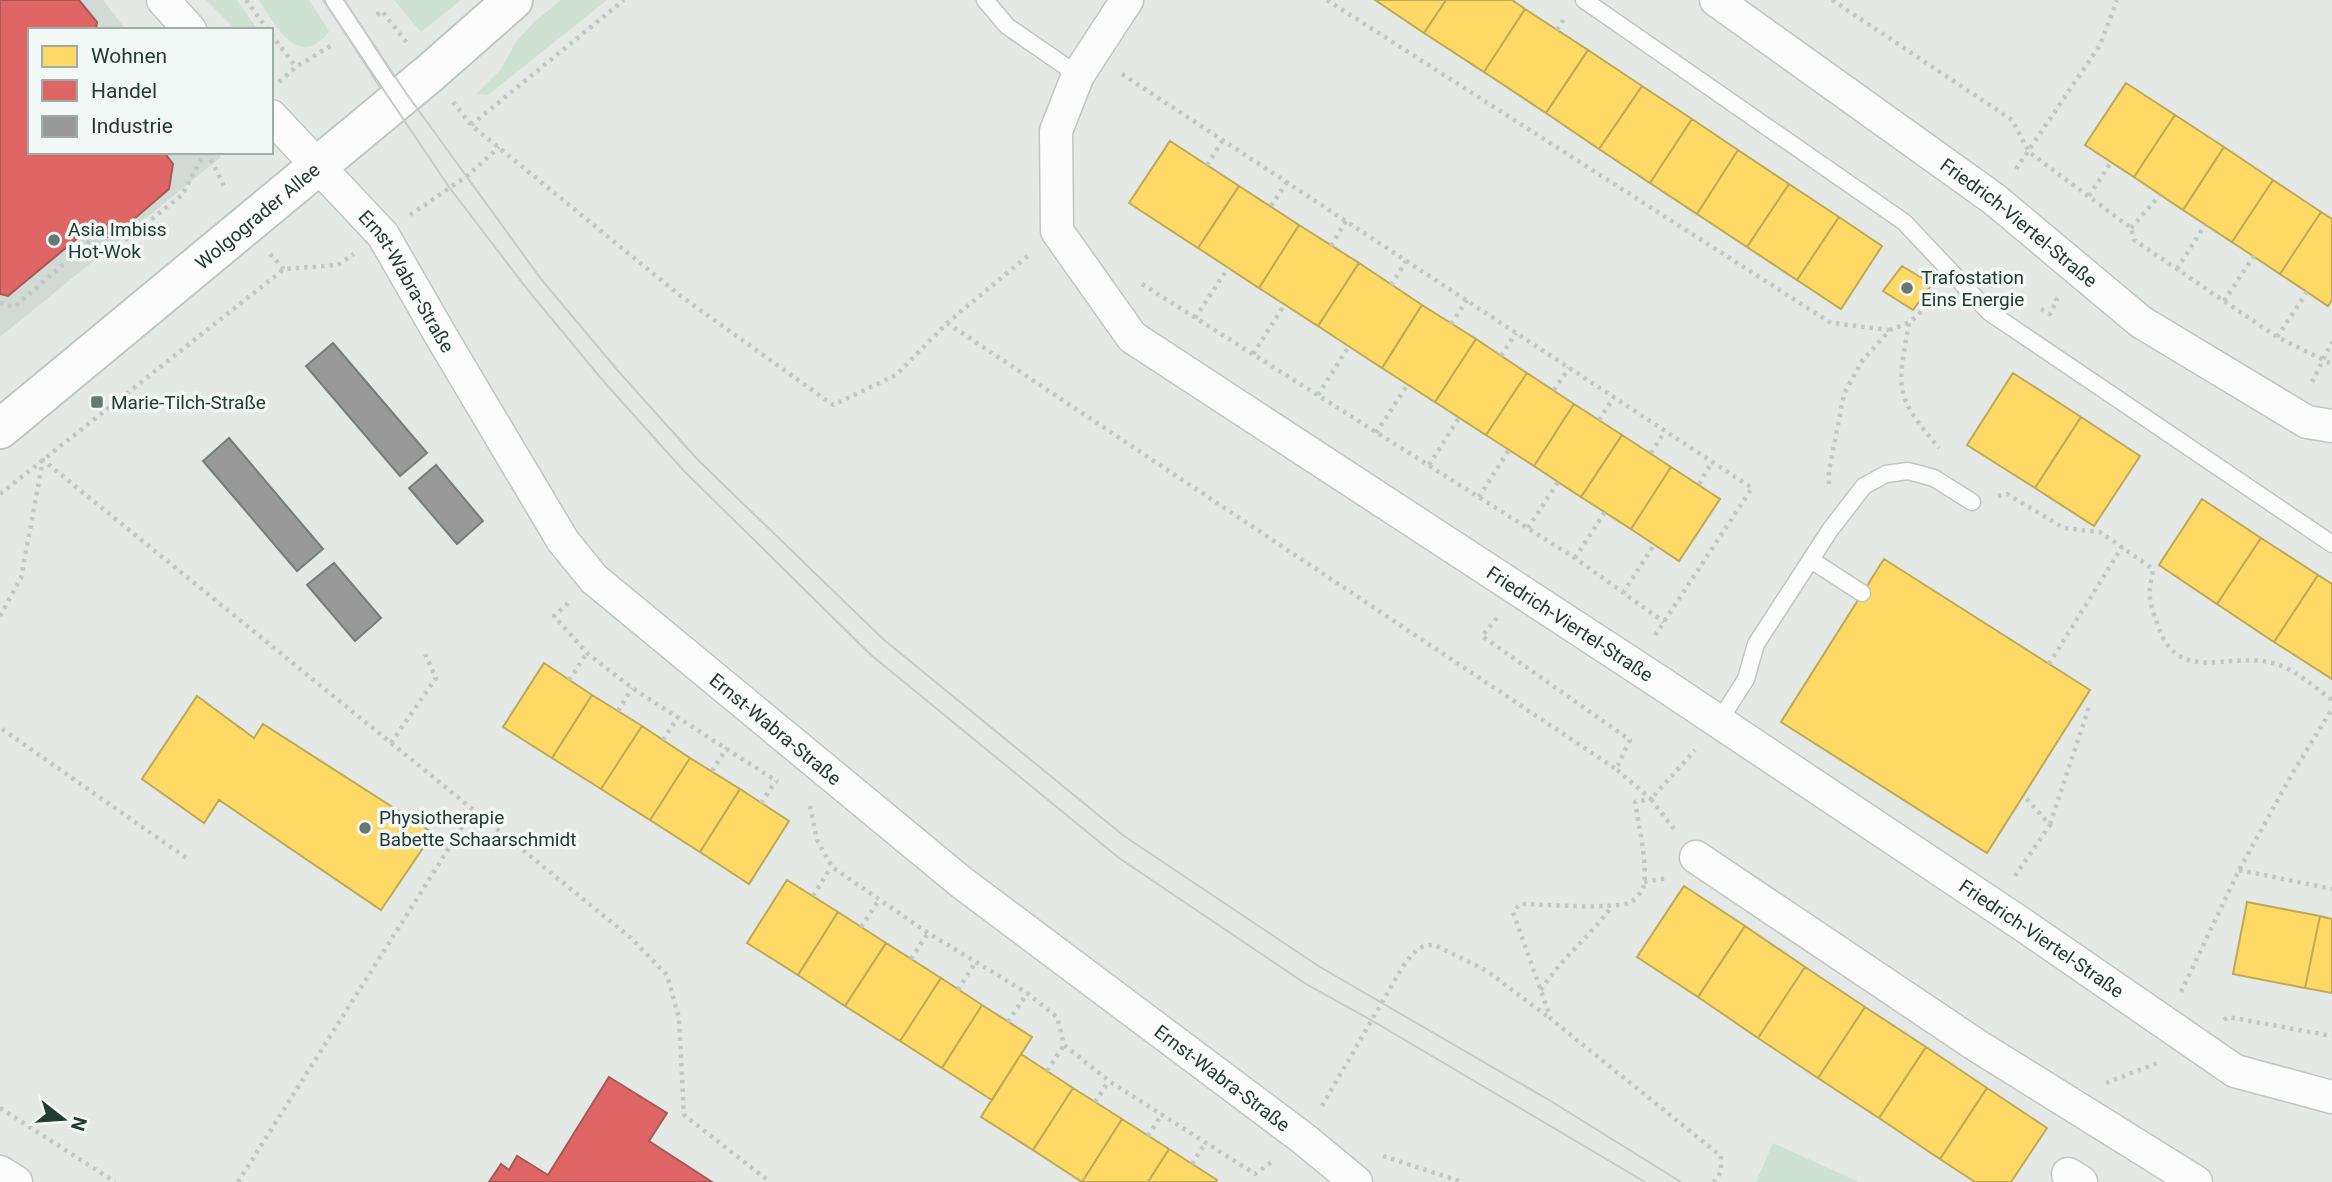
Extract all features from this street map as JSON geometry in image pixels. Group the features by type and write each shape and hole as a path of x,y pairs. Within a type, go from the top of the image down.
{"main road":[{"name":"Wolgograder Allee","path":"0,429 430,73 513,0"}],"street":[{"path":"163,0 189,28"},
{"path":"1057,231 1056,131 1085,64 1127,0"},
{"name":"Friedrich-Viertel-Straße","path":"1716,0 1994,199 2141,322 2307,422 2332,426"},
{"path":"273,118 318,166"},
{"name":"Ernst-Wabra-Straße","path":"318,166 383,235 563,541 594,579 961,882 1304,1139 1356,1182"},
{"name":"Friedrich-Viertel-Straße","path":"1057,231 1132,338 1635,666 1994,906 2235,1072 2332,1097"},
{"path":"1696,857 1976,1045 2192,1181"},
{"path":"0,1172 16,1182"}],"lane":[{"path":"334,0 398,99"},
{"path":"985,0 1007,26 1085,64"},
{"path":"1584,0 1904,222 1989,312 2332,544"},
{"path":"1718,723 1746,679 1756,644 1830,530 1864,486 1886,474 1908,471 1934,478 1972,502"},
{"path":"1811,560 1862,593"}],"path":[{"path":"246,0 267,28"},
{"path":"471,125 624,0"},
{"path":"1327,0 1831,323 1890,330"},
{"path":"1832,0 2012,120 2029,152 2131,228 2134,240 2277,337 2332,364"},
{"path":"1994,199 2029,152 2100,45 2117,0"},
{"path":"273,88 296,67 382,11 471,125 682,297 832,405 896,375 947,323 1057,231"},
{"path":"273,37 296,67"},
{"path":"1085,64 1223,140 1752,488 1635,666"},
{"path":"1207,165 1223,140"},
{"path":"0,494 284,268 338,265 467,176 499,147"},
{"path":"0,303 14,307 89,242 116,248 181,195 204,154"},
{"path":"2089,196 2111,162"},
{"path":"1271,206 1287,182"},
{"path":"2131,228 2160,195"},
{"path":"1331,246 1346,221"},
{"path":"2176,269 2206,225"},
{"path":"2224,300 2254,256"},
{"path":"1391,285 1406,261"},
{"path":"1195,318 1228,268"},
{"path":"1830,530 1829,471 1844,394 1862,361 1890,330 1910,322 1956,279"},
{"path":"1139,282 1528,528 1664,622"},
{"path":"2040,308 2050,314 2057,300 2047,290"},
{"path":"2277,337 2307,292"},
{"path":"1451,324 1466,300"},
{"path":"1253,354 1285,304"},
{"path":"1910,322 1900,372 1900,387 1914,419 1947,458"},
{"path":"947,323 1616,769 1651,799"},
{"path":"1502,356 1516,333"},
{"path":"2296,415 2332,342"},
{"path":"1318,395 1349,346"},
{"path":"1554,390 1569,368"},
{"path":"1376,433 1408,384"},
{"path":"1599,420 1614,397"},
{"path":"1429,466 1459,418"},
{"path":"1651,453 1665,431"},
{"path":"1479,497 1509,450"},
{"path":"0,616 22,578 43,460"},
{"path":"43,460 631,938 667,975 679,1018 684,1115 770,1182"},
{"path":"1699,484 1712,462"},
{"path":"1528,528 1558,482"},
{"path":"1997,487 2064,528 2100,532 2153,569 2148,597 2163,641 2179,657 2209,663 2254,659 2275,663 2290,670 2332,701"},
{"path":"1972,502 2007,494"},
{"path":"1574,558 1605,512"},
{"path":"1623,593 1654,545"},
{"path":"2049,664 2122,547"},
{"path":"594,579 554,616 587,653 632,688 787,787"},
{"path":"1507,624 1496,617 1482,636 1630,740 1616,769"},
{"path":"569,680 587,653"},
{"path":"391,743 436,678 425,654"},
{"path":"618,711 632,688"},
{"path":"1994,906 2050,825 2089,707"},
{"path":"2062,1099 2178,1055 2177,1032 2239,870 2332,709"},
{"path":"663,740 678,717"},
{"path":"1551,1019 1513,912 1516,907 1526,904 1630,903 1639,895 1644,887 1643,850 1634,802 1651,799 1718,723"},
{"path":"2,729 188,859"},
{"path":"712,771 727,748"},
{"path":"832,775 809,801 817,840 832,867 975,964 1027,993 1057,1017 1064,1045 1109,1081 1255,1174"},
{"path":"761,803 776,780"},
{"path":"2024,796 2050,825"},
{"path":"238,1182 473,809"},
{"path":"813,896 832,867"},
{"path":"2239,870 2332,889"},
{"path":"862,927 879,900"},
{"path":"1541,990 1551,974 1602,920 1612,905"},
{"path":"911,960 928,933"},
{"path":"1250,1182 1255,1174 1304,1139 1396,978 1417,948 1426,944 1435,945 1487,971 1721,1156 1721,1172 1714,1182"},
{"path":"958,990 975,964"},
{"path":"1008,1021 1027,993"},
{"path":"2177,1032 2228,1017 2332,1036"},
{"path":"1047,1071 1064,1045"},
{"path":"1095,1102 1109,1081"},
{"path":"0,1108 115,1182"},
{"path":"1148,1136 1161,1114"},
{"path":"1192,1164 1206,1142"},
{"path":"1377,1154 1461,1182"}],"shaded area":[{"path":"0,0 103,0 124,28 28,28 28,154 219,154 221,157 0,337"}],"green space":[{"path":"206,0 237,0 257,28 234,28"},
{"path":"259,0 309,0 329,31 308,47 298,46 280,32"},
{"path":"394,0 461,0 421,32"},
{"path":"561,0 607,0 488,95 476,94 501,69 516,42 533,23"},
{"path":"1773,1143 1859,1182 1756,1182"}],"building: Wohnen":[{"path":"1375,0 1446,0 1424,33"},
{"path":"1446,0 1512,0 1525,9 1484,72 1424,33"},
{"path":"1525,9 1588,50 1546,113 1484,72"},
{"path":"1588,50 1642,86 1599,149 1546,113"},
{"path":"2126,83 2175,115 2134,177 2085,145"},
{"path":"1642,86 1692,119 1650,183 1599,149"},
{"path":"2175,115 2224,147 2183,210 2134,177"},
{"path":"1692,119 1738,150 1697,214 1650,183"},
{"path":"1170,141 1239,186 1198,248 1129,203"},
{"path":"2224,147 2273,180 2232,242 2183,210"},
{"path":"1738,150 1789,184 1747,247 1697,214"},
{"path":"2273,180 2321,212 2280,274 2232,242"},
{"path":"1789,184 1839,217 1797,280 1747,247"},
{"path":"1239,186 1299,225 1259,288 1198,248"},
{"path":"2321,212 2332,219 2332,300 2328,306 2280,274"},
{"path":"1839,217 1882,246 1841,309 1797,280"},
{"path":"1299,225 1359,263 1318,326 1259,288"},
{"path":"1359,263 1422,305 1382,368 1318,326"},
{"name":"Trafostation Eins Energie","path":"1902,266 1932,284 1913,310 1883,291"},
{"path":"1422,305 1476,339 1435,402 1382,368"},
{"path":"1476,339 1527,373 1486,435 1435,402"},
{"path":"1527,373 1574,404 1534,466 1486,435"},
{"path":"2013,373 2081,417 2035,488 1967,445"},
{"path":"1574,404 1622,435 1581,497 1534,466"},
{"path":"2081,417 2140,456 2094,526 2035,488"},
{"path":"1622,435 1671,467 1631,529 1581,497"},
{"path":"1671,467 1720,499 1679,561 1631,529"},
{"path":"2202,499 2261,538 2217,604 2159,565"},
{"path":"2261,538 2318,575 2274,642 2217,604"},
{"path":"1884,559 2090,690 1987,853 1781,722"},
{"path":"2318,575 2332,584 2332,679 2274,642"},
{"path":"544,663 592,695 552,758 503,727"},
{"path":"592,695 642,726 601,789 552,758"},
{"path":"197,696 254,738 263,724 433,833 381,910 219,800 204,823 142,779"},
{"path":"642,726 690,758 650,820 601,789"},
{"path":"690,758 740,789 700,852 650,820"},
{"path":"740,789 789,821 749,884 700,852"},
{"path":"787,880 838,912 798,975 747,943"},
{"path":"1684,886 1745,926 1698,997 1637,957"},
{"path":"2247,902 2320,916 2305,988 2233,974"},
{"path":"838,912 886,943 845,1006 798,975"},
{"path":"2320,916 2332,919 2332,993 2305,988"},
{"path":"1745,926 1805,967 1758,1038 1698,997"},
{"path":"886,943 941,978 900,1041 845,1006"},
{"path":"1805,967 1865,1007 1818,1078 1758,1038"},
{"path":"941,978 982,1005 942,1068 900,1041"},
{"path":"982,1005 1032,1037 992,1100 942,1068"},
{"path":"1865,1007 1926,1047 1879,1118 1818,1078"},
{"path":"1926,1047 1987,1088 1940,1159 1879,1118"},
{"path":"1021,1054 1073,1088 1033,1150 981,1117"},
{"path":"1073,1088 1122,1119 1082,1182 1033,1150"},
{"path":"1987,1088 2047,1128 2011,1182 1975,1182 1940,1159"},
{"path":"1122,1119 1169,1149 1148,1182 1082,1182"},
{"path":"1169,1149 1217,1180 1216,1182 1148,1182"}],"building: Handel":[{"path":"0,0 79,0 97,22 96,28 28,28 28,154 166,154 173,164 169,189 112,238 85,232 8,296 0,294"},
{"path":"609,1077 667,1113 649,1141 712,1182 489,1182 501,1164 509,1170 517,1156 548,1175"}],"building: Industrie":[{"path":"333,343 427,453 400,476 306,366"},
{"path":"229,438 323,549 297,571 203,461"},
{"path":"436,465 483,521 457,544 409,488"},
{"path":"334,563 381,618 355,641 307,585"}],"tram line":[{"path":"323,0 449,187 527,289 605,383 684,471 871,655 1119,858 1306,984 1645,1182"},
{"path":"344,0 406,93 541,279 619,372 698,460 883,639 1124,836 1320,967 1549,1100 1681,1182"}],"place":[{"name":"Asia Imbiss Hot-Wok","path":"54,240"},
{"name":"Trafostation Eins Energie","path":"1907,288"},
{"name":"Marie-Tilch-Straße","path":"97,402"},
{"name":"Physiotherapie Babette Schaarschmidt","path":"365,828"}]}
